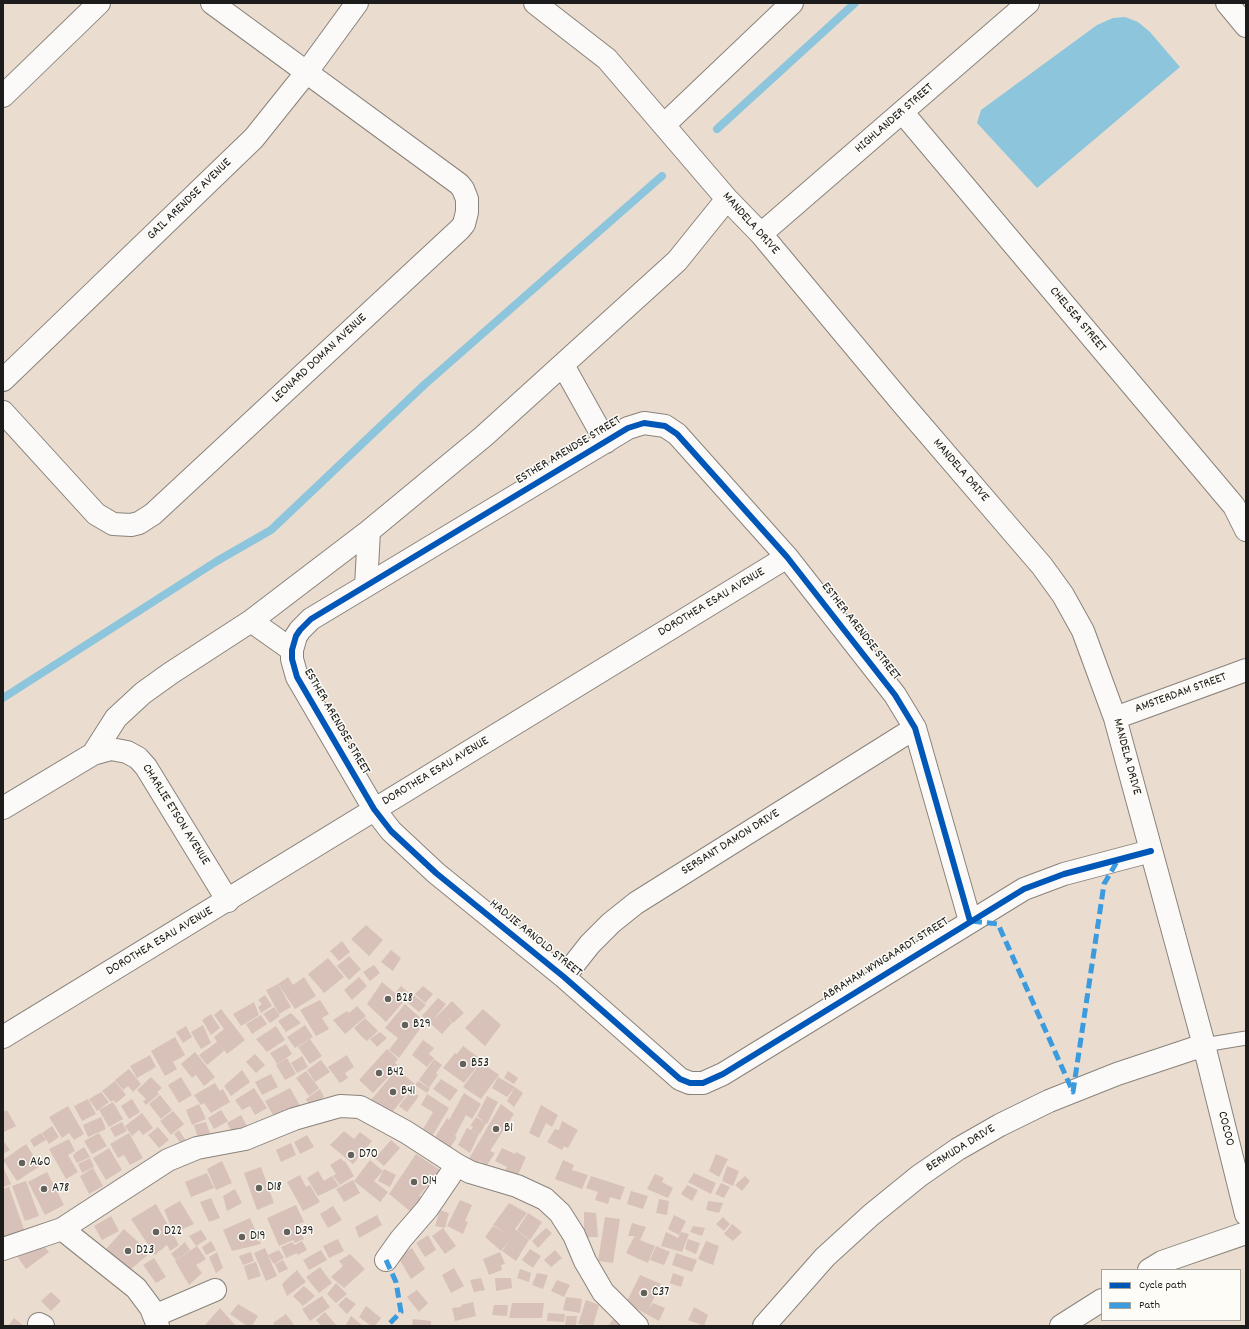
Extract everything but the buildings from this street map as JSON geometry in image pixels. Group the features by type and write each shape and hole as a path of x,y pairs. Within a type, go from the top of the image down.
{"street":[{"path":"3,96 99,3"},
{"name":"LEONARD DOMAN AVENUE","path":"3,412 96,514 113,524 131,525 139,523 153,514 460,230 468,212 468,199 463,189 212,3"},
{"name":"GAIL ARENDSE AVENUE","path":"3,380 254,138 306,73 357,3"},
{"name":"MANDELA DRIVE","path":"535,3 607,59 727,199 760,234 1042,566 1063,595 1082,631 1115,718 1204,1045"},
{"path":"669,131 792,3"},
{"name":"HIGHLANDER STREET","path":"760,234 1028,3"},
{"path":"1227,3 1246,26"},
{"name":"CHELSEA STREET","path":"902,113 1234,506 1246,530"},
{"path":"93,754 116,718 143,694 171,673 251,621 369,531 484,436 677,261 727,199"},
{"path":"562,365 606,442"},
{"name":"ESTHER ARENDSE STREET","path":"374,810 293,668 292,650 296,636 304,624 637,424 652,423 671,429 787,557 895,695 915,728 970,921"},
{"path":"366,586 369,531"},
{"name":"DOROTHEA ESAU AVENUE","path":"3,1038 787,557"},
{"path":"251,621 292,650"},
{"name":"AMSTERDAM STREET","path":"1115,718 1246,670"},
{"name":"SERSANT DAMON DRIVE","path":"564,977 590,944 606,928 636,903 915,728"},
{"name":"CHARLIE ETSON AVENUE","path":"3,808 93,754 105,750 117,749 133,754 142,762 228,901"},
{"name":"HADJIE ARNOLD STREET","path":"374,810 391,831 436,873 564,977 685,1082"},
{"name":"ABRAHAM WYNGAARDT STREET","path":"685,1082 698,1084 723,1074 1024,889 1064,874 1151,852"},
{"name":"COCOO","path":"1204,1045 1246,1214"},
{"name":"BERMUDA DRIVE","path":"764,1326 825,1257 871,1215 919,1176 958,1149 1000,1124 1049,1101 1117,1074 1204,1045"},
{"path":"3,1249 62,1229 168,1160 197,1148 245,1138 294,1119 340,1106 360,1107 406,1132 470,1172 517,1186 544,1199 560,1213 574,1235 586,1261 604,1292 637,1326"},
{"path":"386,1260 426,1209 457,1165"},
{"path":"62,1229 136,1288 151,1308 156,1321 215,1290"},
{"path":"1151,1269 1162,1262 1246,1234"},
{"path":"1062,1326 1101,1301"}],"lane":[{"path":"1204,1045 1246,1038"}],"water":[{"path":"1125,17 1138,22 1150,32 1180,67 1037,188 977,123 981,110 1097,25 1113,18"}],"waterway":[{"path":"717,129 855,3"},
{"path":"3,698 217,561 271,530 424,385 662,176"}],"marked path":[{"path":"972,921 998,924 1073,1092 1104,884 1118,860"},
{"path":"386,1260 396,1282 401,1312 387,1326"}],"cycle path":[{"path":"970,921 915,728 895,695 787,557 677,434 665,426 644,423 628,428 311,619 296,636 292,650 292,659 297,677 374,809 391,831 436,873 564,977 680,1079 690,1083 703,1083 723,1074 1024,889 1064,874 1151,851"}],"place":[{"name":"B28","path":"388,999"},
{"name":"B29","path":"405,1025"},
{"name":"B53","path":"463,1064"},
{"name":"B42","path":"379,1073"},
{"name":"B41","path":"393,1092"},
{"name":"B1","path":"496,1129"},
{"name":"D70","path":"351,1155"},
{"name":"A60","path":"22,1163"},
{"name":"D14","path":"414,1182"},
{"name":"D18","path":"259,1188"},
{"name":"A78","path":"44,1189"},
{"name":"D22","path":"156,1232"},
{"name":"D39","path":"287,1232"},
{"name":"D19","path":"242,1237"},
{"name":"D23","path":"128,1251"},
{"name":"C37","path":"644,1293"}]}
